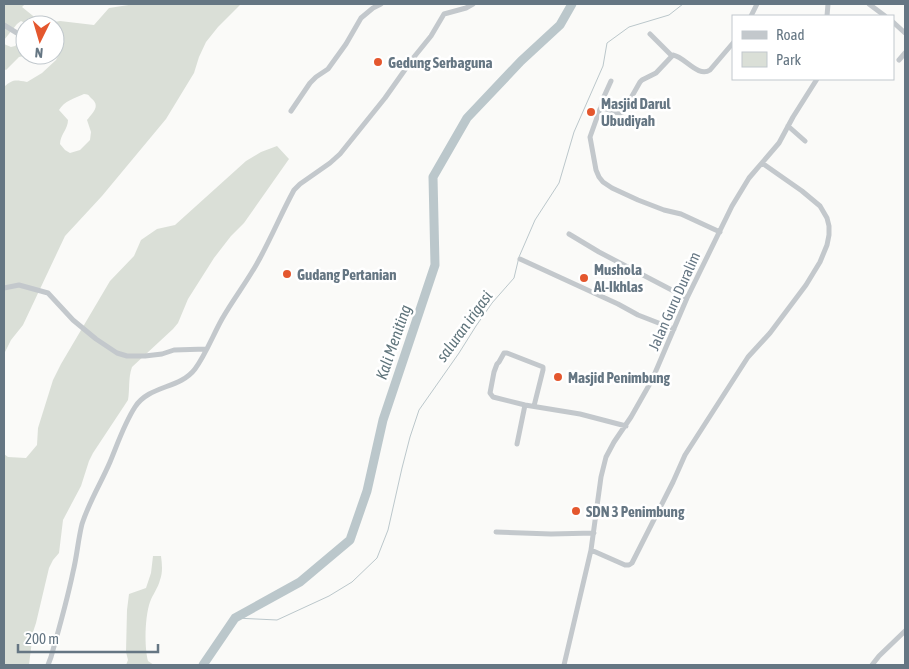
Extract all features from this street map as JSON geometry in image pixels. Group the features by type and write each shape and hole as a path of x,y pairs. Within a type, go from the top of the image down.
{"street":[{"path":"291,111 310,83 328,69 346,44 361,18 381,4"},
{"path":"48,665 70,585 76,549 83,523 124,427 136,405 141,399 154,391 186,377 195,368 226,312 260,259 294,190 340,154 385,98 414,57 430,39 444,14 473,4"},
{"path":"869,4 884,15"},
{"path":"894,23 905,33"},
{"path":"4,25 15,32"},
{"path":"650,34 672,56"},
{"path":"601,108 618,114 623,112 640,82 656,73 674,55 701,72 706,72 710,70 732,44"},
{"path":"899,60 905,53"},
{"name":"Jalan Guru Duralim","path":"564,665 591,550 601,477 610,449 626,426 652,380 687,298 732,206 746,184 779,143 816,80"},
{"path":"611,81 590,137 596,170 603,182 638,200 681,214 720,232"},
{"path":"788,126 805,141"},
{"path":"591,550 625,565 632,564 685,456 746,361 806,286 823,257 829,231 828,222 823,210 802,191 762,163"},
{"path":"569,234 599,252 687,298"},
{"path":"520,259 638,315 674,329"},
{"path":"4,288 19,285 45,291 72,320 117,353 128,356 145,356 174,350 206,349"},
{"path":"534,406 543,370 542,367 504,353 495,368 490,394 493,397 534,406 585,415 626,426"},
{"path":"518,444 525,404"},
{"path":"496,532 594,533"},
{"path":"872,665 905,631"}],"green space":[{"path":"4,4 25,4 22,7 32,15 15,15 15,26 4,40"},
{"path":"135,4 241,4 206,42 194,73 166,119 102,196 65,236 23,325 11,340 4,354 4,87 14,81 27,82 51,65 65,65 65,22 94,25 109,8","holes":["84,94 88,95 96,106 94,112 87,120 91,132 90,140 80,150 70,153 60,144 68,120 59,110 70,100"]},
{"path":"4,44 11,47 15,46 15,61 6,70 4,69"},
{"path":"277,146 289,159 244,223 214,258 188,299 178,323 132,367 128,400 93,453 81,486 63,520 59,553 49,568 33,632 29,665 4,665 4,454 8,457 26,458 37,445 38,428 53,380 61,364 110,281 134,256 141,240 157,229 175,225 246,161 261,152"},
{"path":"153,556 161,556 162,568 159,583 148,608 146,623 148,661 154,665 126,665 128,660 126,652 129,594 146,588 151,573"}],"waterway":[{"name":"Kali Meniting","path":"203,665 235,618 300,582 350,540 367,491 383,420 435,265 433,177 467,118 521,61 560,25 572,4"},
{"name":"saluran irigasi","path":"235,618 277,620 329,596 352,582 377,558 388,530 410,437 419,410 492,303 514,278 519,257 535,220 559,183 574,132 603,66 607,43 629,27 669,15 683,4"}],"place":[{"name":"Gedung Serbaguna","path":"378,62"},
{"name":"Masjid Darul Ubudiyah","path":"591,112"},
{"name":"Gudang Pertanian","path":"287,274"},
{"name":"Mushola Al-Ikhlas","path":"584,278"},
{"name":"Masjid Penimbung","path":"558,377"},
{"name":"SDN 3 Penimbung","path":"576,511"}]}
